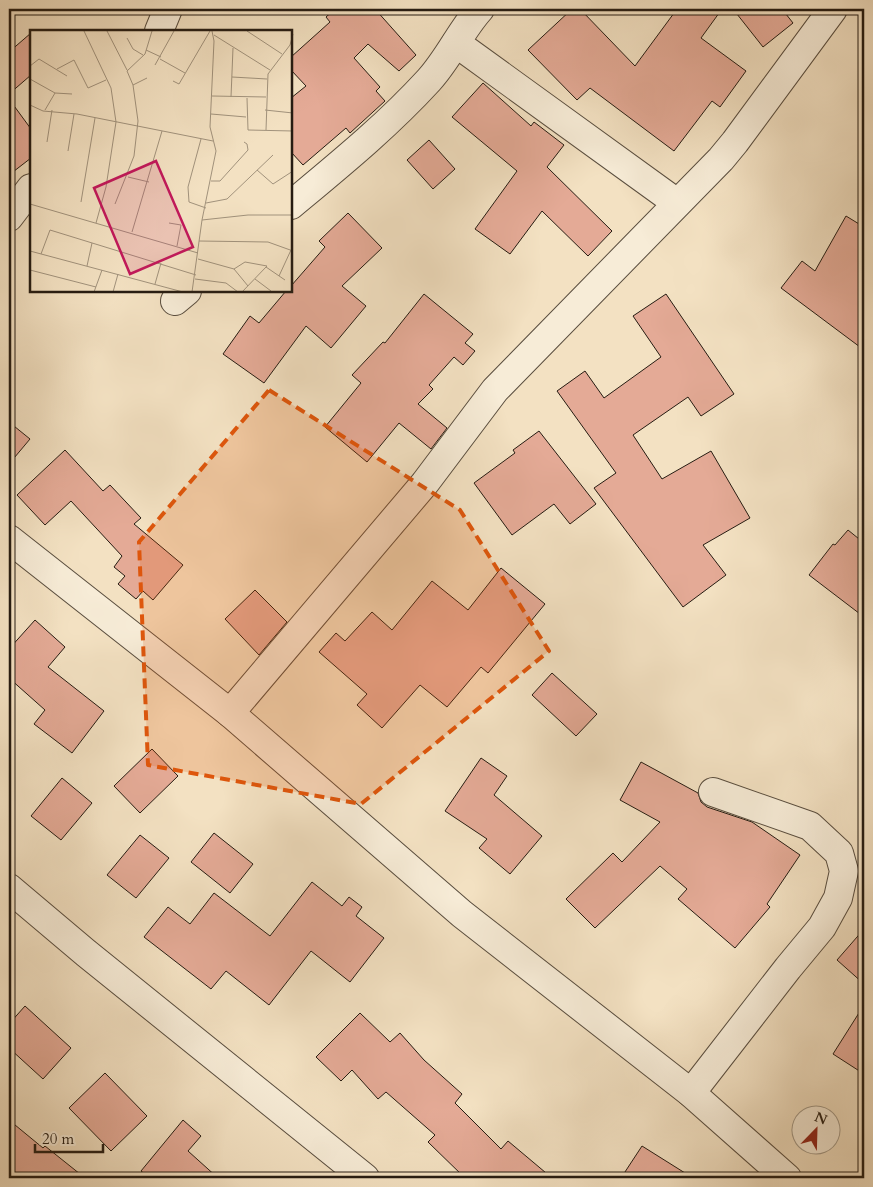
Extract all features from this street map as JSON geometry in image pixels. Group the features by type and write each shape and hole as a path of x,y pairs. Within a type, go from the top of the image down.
{"street":[{"path":"159,30 168,9"},
{"path":"292,204 359,148 430,78 480,9"},
{"path":"230,713 425,483 495,390 721,159 833,9"},
{"path":"456,43 677,203"},
{"path":"9,217 30,189"},
{"path":"9,539 230,713 462,914 691,1093 787,1178"},
{"path":"691,1093 822,927 838,898 844,871 839,853 810,826 712,792"},
{"path":"9,888 86,953 365,1178"}],"highlighted area":[{"path":"269,390 460,510 549,651 361,804 148,765 139,542"}],"building":[{"path":"335,9 375,9 416,55 399,71 368,44 354,58 380,87 376,91 385,101 350,133 346,128 303,165 292,153 292,97 306,86 292,71 292,56 330,22 326,17"},
{"path":"572,9 580,9 635,66 677,9 722,9 701,38 746,71 720,107 712,101 674,151 590,88 577,100 528,50"},
{"path":"733,9 782,9 793,23 763,47"},
{"path":"30,34 30,76 9,94 9,52"},
{"path":"483,83 531,126 534,122 564,145 547,167 612,231 588,256 542,211 510,254 475,229 517,171 452,117"},
{"path":"9,99 30,128 30,159 9,175"},
{"path":"429,140 455,169 433,189 407,160"},
{"path":"348,213 382,248 342,286 366,306 331,348 306,326 264,383 223,354 250,316 259,323 285,292 292,292 292,285 325,247 319,241"},
{"path":"846,216 864,227 864,350 781,288 802,261 815,271"},
{"path":"424,294 473,334 465,343 475,351 463,365 454,357 429,385 433,389 418,404 447,428 431,449 399,423 367,462 325,427 361,383 352,375 383,342 385,343"},
{"path":"666,294 734,394 701,416 688,397 633,435 662,479 711,451 750,518 703,545 726,575 683,607 594,488 616,473 557,391 585,371 604,398 661,357 633,316"},
{"path":"9,422 30,439 9,464"},
{"path":"539,431 596,504 570,524 554,504 512,535 474,483 515,453 513,450"},
{"path":"65,450 103,491 110,485 141,518 134,524 183,565 153,600 143,591 136,599 118,584 125,576 114,567 122,556 71,501 45,525 17,495"},
{"path":"848,530 864,543 864,617 809,575 833,544 835,545"},
{"path":"501,568 545,604 488,673 481,667 447,707 420,685 382,728 357,705 367,694 319,652 336,633 345,641 372,612 392,630 432,581 468,610"},
{"path":"255,590 287,622 259,655 225,619"},
{"path":"35,620 65,647 48,667 104,711 72,753 34,724 45,710 9,678 9,649"},
{"path":"552,673 597,714 576,736 532,695"},
{"path":"152,749 178,776 140,813 114,786"},
{"path":"481,758 507,776 494,795 542,836 510,874 479,848 487,839 445,811"},
{"path":"641,762 698,793 701,802 707,807 752,822 800,855 767,904 770,907 735,948 678,899 687,889 660,866 595,928 566,899 613,853 622,862 660,822 620,800"},
{"path":"62,778 92,803 61,840 31,816"},
{"path":"214,833 253,864 230,893 191,862"},
{"path":"140,835 169,858 136,898 107,875"},
{"path":"312,882 342,906 349,897 362,907 356,916 384,938 350,982 311,951 269,1005 226,971 211,989 144,937 168,907 190,924 214,893 270,936"},
{"path":"864,929 864,984 837,960"},
{"path":"864,1005 864,1074 833,1054"},
{"path":"25,1006 71,1048 43,1079 9,1048 9,1024"},
{"path":"360,1013 390,1042 400,1033 424,1060 462,1094 455,1103 501,1149 508,1141 552,1178 465,1178 428,1142 435,1135 386,1092 378,1099 352,1070 341,1081 316,1057"},
{"path":"105,1073 147,1116 111,1151 69,1108"},
{"path":"9,1120 43,1148 45,1146 85,1178 9,1178"},
{"path":"183,1120 201,1136 188,1151 218,1178 150,1178 141,1171"},
{"path":"642,1146 693,1178 621,1178"}]}
